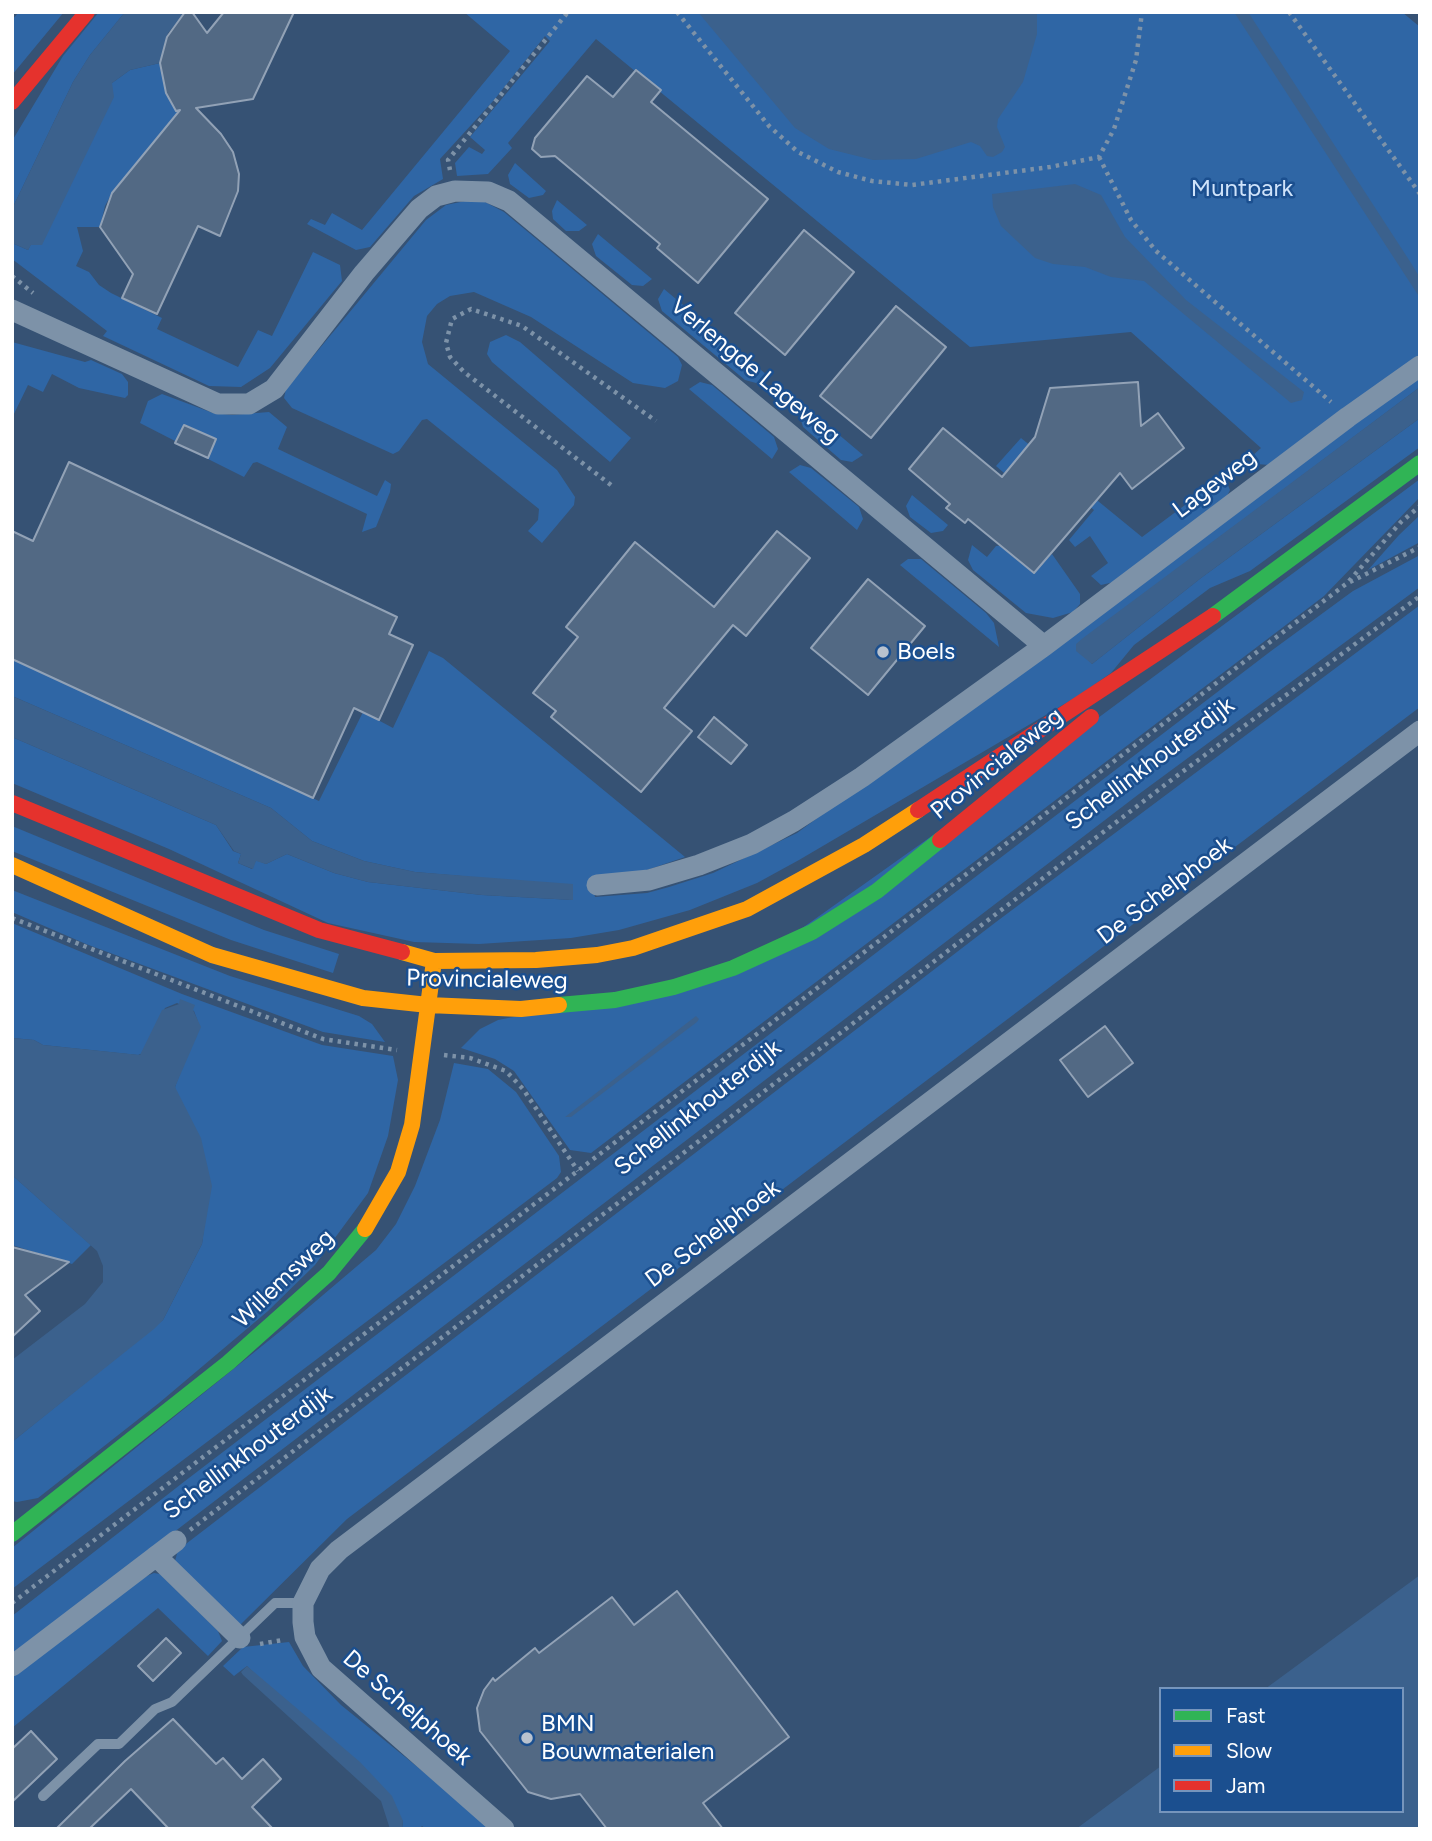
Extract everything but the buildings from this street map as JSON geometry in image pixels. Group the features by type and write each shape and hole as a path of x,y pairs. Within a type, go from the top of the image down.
{"main road":[{"path":"12,102 87,12"},
{"name":"Provincialeweg","path":"12,865 212,956 363,998 428,1005 521,1009 615,1000 674,987 733,968 812,932 877,891 1203,623 1420,463"},
{"name":"Provincialeweg","path":"12,803 319,930 434,961 479,963 597,955 687,932 747,909 864,845 1203,623"},
{"name":"Willemsweg","path":"13,1533 228,1363 329,1273 371,1222 398,1172 412,1125 434,961"}],"street":[{"name":"Verlengde Lageweg","path":"12,310 218,404 249,404 274,389 364,273 419,209 436,196 455,191 488,192 509,201 1044,646"},
{"name":"Lageweg","path":"1044,646 1420,366"},
{"path":"597,885 649,880 699,865 784,827 862,777 1044,646"},
{"name":"De Schelphoek","path":"505,1829 321,1668 304,1637 303,1603 320,1569 339,1550 1420,731"},
{"name":"Schellinkhouterdijk","path":"12,1667 176,1541"},
{"path":"156,1556 240,1638"}],"lane":[{"path":"43,1796 98,1744 119,1744 155,1709 172,1702 275,1603 303,1603"}],"path":[{"path":"455,191 448,160 568,12"},
{"path":"677,12 782,139 798,152 838,172 872,181 912,185 1050,167 1099,157"},
{"path":"1099,157 1114,129 1136,60 1142,12"},
{"path":"1289,12 1420,194"},
{"path":"1099,157 1131,220 1156,251 1348,417"},
{"path":"611,485 464,372 450,357 446,343 452,320 471,309 501,316 522,326 656,421"},
{"path":"1346,584 1401,522 1420,506"},
{"path":"1346,584 1420,547"},
{"name":"Schellinkhouterdijk","path":"12,1603 1346,584"},
{"name":"Schellinkhouterdijk","path":"176,1541 1174,778 1420,596"},
{"path":"12,918 323,1039 349,1045 470,1058 506,1071 523,1089 578,1171"},
{"path":"240,1638 248,1646 304,1637"}],"green space":[{"path":"19,12 64,12 12,75 12,20"},
{"path":"99,12 125,12 90,55 73,82 12,209 12,141 63,56"},
{"name":"Muntpark","path":"464,12 1402,12 1420,27 1420,354 1270,465 1256,464 1251,457 1261,448 1131,332 970,347 596,39 508,143 512,148 488,174 457,176 455,163 469,147 482,154 485,150 470,137 550,41 545,36 494,100 440,159 443,179 414,196 370,247 356,250 307,224 311,219 325,225 332,213 362,230 510,51"},
{"path":"160,63 166,93 180,113 113,191 105,206 100,227 77,227 83,251 76,266 89,272 99,285 111,293 162,318 157,329 238,367 258,330 272,336 313,252 340,265 342,281 270,368 241,387 209,386 103,336 107,331 12,259 12,243 28,250 112,83 130,70"},
{"path":"515,163 546,191 543,195 529,198 510,184 508,175"},
{"path":"470,200 485,202 504,212 678,357 682,365 678,381 665,388 633,383 531,317 474,292 450,296 437,304 427,316 422,342 428,364 557,470 575,497 574,505 542,543 528,531 538,520 539,509 427,419 422,420 399,451 393,454 292,408 284,398 286,389 426,220 446,205"},
{"path":"557,200 587,225 579,231 566,231 553,219 552,211"},
{"path":"598,234 652,279 643,286 632,285 596,256 592,244"},
{"path":"664,289 767,375 765,378 756,383 745,380 662,311 658,299"},
{"path":"506,335 520,342 631,438 610,462 492,362 487,354 490,342"},
{"path":"12,342 85,362 91,360 122,374 128,382 128,395 125,398 79,388 52,374 43,392 28,385 12,418"},
{"path":"1420,375 1420,387 1076,645 1092,664 1201,578 1420,418 1420,447 1250,571 1210,588 1134,645 1111,673 1078,696 799,860 757,883 690,910 619,930 571,938 479,944 414,942 328,923 169,849 12,783 12,737 216,825 233,851 241,854 238,863 252,869 256,860 266,864 287,854 334,873 368,882 482,895 573,900 462,876 415,872 364,861 312,841 271,808 12,696 12,659 319,801 363,712 393,728 429,651 443,658 685,857 647,870 591,878 595,897 647,893 669,887 713,873 797,833"},
{"path":"700,382 712,385 774,437 778,449 772,459 689,389"},
{"path":"162,394 213,413 232,415 269,412 287,427 278,449 377,496 385,480 391,484 390,492 376,527 362,532 367,514 257,462 253,463 244,477 204,457 213,438 186,425 177,442 140,423 148,401"},
{"path":"806,407 863,455 852,462 841,460 803,427 800,417"},
{"path":"1021,438 1142,537 1224,476 1230,490 1226,498 1114,582 1101,585 1091,576 1108,563 1090,536 1075,547 1069,540 1094,510 1023,452 1004,473 996,466"},
{"path":"800,465 811,468 859,507 863,519 857,530 789,472"},
{"path":"1420,479 1420,497 1324,596 591,1153 570,1150 514,1071 495,1059 461,1048 480,1029 498,1020 739,973 1102,715"},
{"path":"912,495 948,525 943,531 931,533 910,517 906,506"},
{"path":"1420,515 1420,542 1368,570 1399,535"},
{"path":"972,545 987,557 996,546 1020,545 1012,556 1034,573 1052,554 1080,594 1080,604 1073,612 1053,618 1026,613 973,570 968,560"},
{"path":"1420,555 1420,587 1139,794 12,1656 12,1616 1271,651 1353,591"},
{"path":"908,559 921,559 986,613 994,623 999,647 900,565"},
{"path":"1420,605 1420,707 347,1519 239,1626 175,1561 178,1550 996,922"},
{"path":"12,826 264,930 339,954 333,973 231,940 12,851"},
{"path":"12,890 230,976 359,1016 372,1024 385,1042 323,1032 86,944 12,912"},
{"path":"12,923 182,994 322,1045 393,1056 398,1080 388,1136 368,1193 315,1265 268,1311 159,1403 38,1498 17,1502 12,1501 12,1442 163,1320 202,1244 205,1220 175,1087 198,1022 194,1011 177,1003 165,1008 143,1053 138,1055 43,1045 34,1040 12,1038"},
{"path":"454,1063 488,1069 516,1092 559,1156 561,1172 557,1178 12,1589 12,1548 283,1329 376,1250 396,1224 415,1186 440,1120"},
{"path":"12,1175 91,1245 72,1264 12,1245"},
{"path":"154,1573 160,1574 218,1631 222,1641 208,1656 158,1608 12,1728 12,1676 142,1578"},
{"path":"289,1642 303,1666 341,1705 494,1829 426,1829 422,1826 419,1829 402,1829 403,1821 247,1666 234,1676 223,1666 243,1647"}],"shaded area":[{"path":"125,12 186,12 168,33 160,63 130,70 112,83 114,97 42,245 31,245 28,250 12,243 12,209 73,82 90,55"},
{"path":"698,12 1037,12 1037,34 1023,82 998,119 997,127 1005,147 1002,152 993,157 987,156 980,146 971,142 916,159 873,160 829,149 795,128"},
{"path":"1234,12 1248,12 1411,263 1420,278 1420,298"},
{"path":"1075,184 1101,195 1125,237 1186,300 1304,392 1302,400 1291,403 1144,281 1111,277 1085,267 1053,264 1035,258 1001,226 993,207 992,194"},
{"path":"1420,387 1420,418 1201,578 1092,664 1076,651 1076,644 1083,638"},
{"path":"12,696 271,808 312,841 364,861 415,872 573,884 573,900 482,895 368,882 334,873 287,854 266,864 256,861 253,869 238,863 241,854 234,851 216,825 12,737"},
{"path":"180,999 195,1005 193,1010 201,1027 175,1087 201,1138 212,1186 202,1244 163,1320 12,1442 12,1360 85,1304 103,1282 103,1266 97,1251 12,1175 12,1038 34,1040 43,1045 140,1055 162,1010 179,1004"},
{"path":"696,1016 699,1019 697,1022 571,1117 565,1117"},
{"path":"1420,1575 1420,1829 1076,1829 1159,1767 1159,1813 1404,1813 1404,1687 1268,1687"},
{"path":"247,1666 360,1762 392,1796 403,1821 402,1829 390,1829 381,1801 243,1675 241,1672"}],"traffic: fast":[{"path":"1213,616 1420,463"},
{"path":"559,1005 615,1000 674,987 733,968 812,932 877,891 940,840"},
{"path":"12,1534 228,1363 329,1273 365,1229"}],"traffic: slow":[{"path":"402,952 434,961 536,960 597,955 633,948 747,909 864,845 918,810"},
{"path":"12,865 212,955 363,998 428,1005 521,1009 559,1005"},
{"path":"365,1229 398,1172 412,1125 434,961"}],"traffic: jam":[{"path":"12,102 87,12"},
{"path":"918,810 1213,616"},
{"path":"940,840 1091,717"},
{"path":"12,803 319,930 402,952"}],"place":[{"name":"Boels","path":"883,652"},
{"name":"BMN Bouwmaterialen","path":"527,1738"}]}
